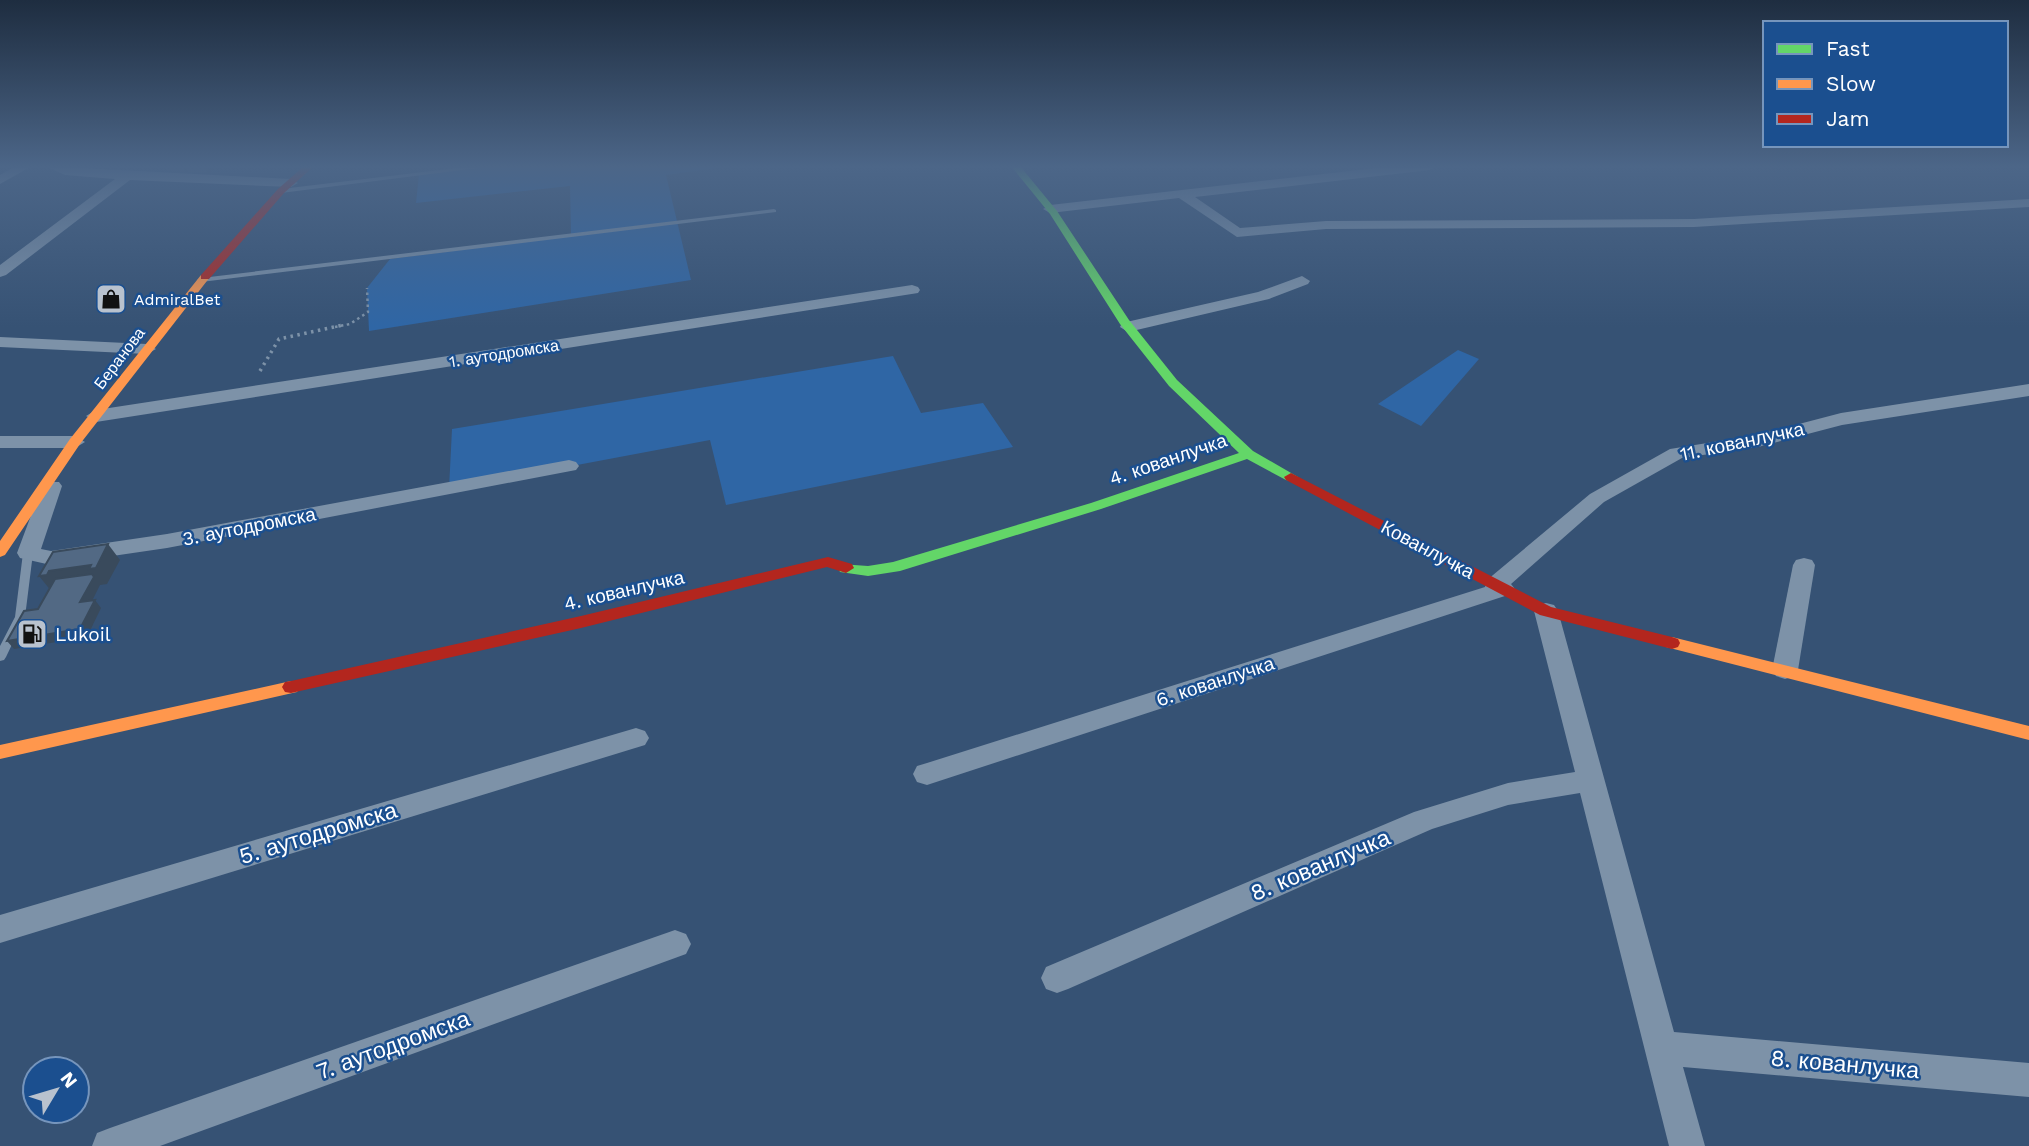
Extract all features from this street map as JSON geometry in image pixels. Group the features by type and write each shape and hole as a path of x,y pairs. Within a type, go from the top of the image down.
{"street":[{"path":"0,272 69,219"},
{"name":"Беранова","path":"2,546 69,449 201,280 256,219"},
{"name":"Кованлучка","path":"1058,219 1128,327 1153,360 1210,422 1248,454 1499,587 1546,611 2029,733"},
{"path":"1218,219 1237,233 1326,225 1694,223 1753,219"},
{"path":"1128,327 1263,296 1303,281"},
{"name":"1. аутодромска","path":"96,416 912,290"},
{"path":"0,342 147,349"},
{"name":"11. кованлучка","path":"1499,587 1597,498 1676,453 1758,442 1841,419 2029,390"},
{"path":"0,442 69,449 29,553"},
{"name":"4. кованлучка","path":"0,752 581,622 828,562 869,573 1096,506 1248,454"},
{"name":"3. аутодромска","path":"29,553 51,558 167,541 569,466"},
{"path":"1785,670 1804,565"},
{"name":"6. кованлучка","path":"927,774 1499,587"},
{"path":"1546,611 1687,1146"},
{"name":"5. аутодромска","path":"0,929 636,738"},
{"name":"8. кованлучка","path":"1057,978 1424,820 1508,794 1591,780"},
{"name":"7. аутодромска","path":"110,1146 675,944"},
{"name":"8. кованлучка","path":"1660,1048 2029,1080"}],"lane":[{"path":"201,280 704,219"},
{"path":"0,657 20,617 29,553"}],"path":[{"path":"246,392 279,339 350,324 369,312 368,288"}],"shaded area":[{"path":"571,219 677,219 691,280 369,331 367,288 390,259 571,236"},
{"path":"1458,350 1479,359 1421,426 1378,404"},
{"path":"893,356 921,413 983,403 1013,447 726,505 710,440 449,489 452,429"}],"building":[{"path":"108,544 96,568 89,569 91,565 49,571 47,575 39,576 53,552"},
{"path":"92,574 94,577 80,602 95,600 80,629 7,641 24,611 38,609 55,579"}],"traffic: fast":[{"path":"1058,219 1124,322 1173,383 1248,454 1291,477"},
{"path":"846,568 868,571 894,567 1096,506 1248,454"}],"traffic: slow":[{"path":"0,552 75,442 205,277"},
{"path":"1672,643 2029,733"},
{"path":"0,752 291,687"}],"traffic: jam":[{"path":"205,277 256,219"},
{"path":"1291,477 1546,611 1672,643"},
{"path":"291,687 581,622 828,562 846,568"}],"place":[{"name":"AdmiralBet","path":"111,299"},
{"name":"Lukoil","path":"32,634"}]}
